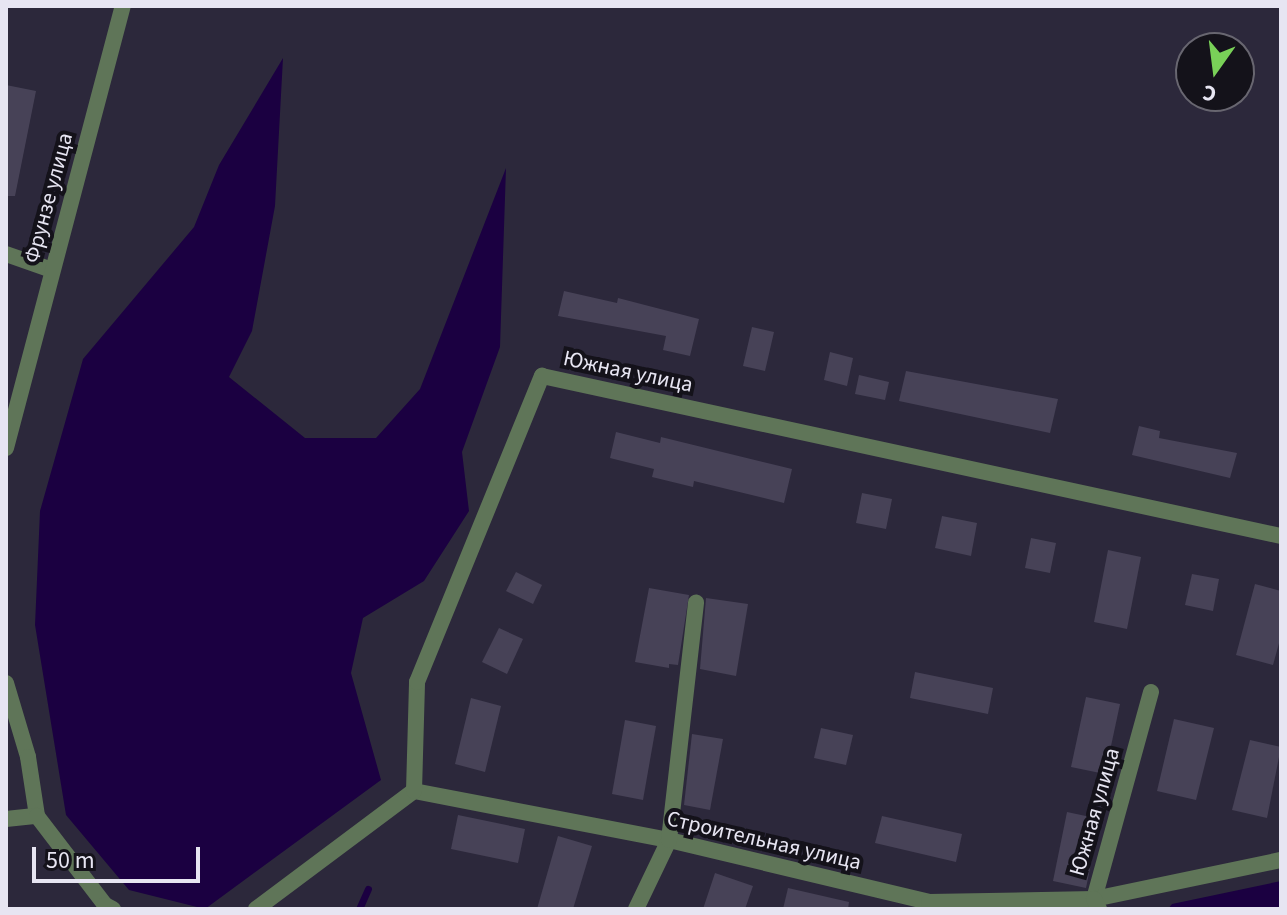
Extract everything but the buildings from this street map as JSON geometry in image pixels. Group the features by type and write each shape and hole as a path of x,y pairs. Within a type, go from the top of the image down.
{"street":[{"name":"Фрунзе улица","path":"6,448 123,6"},
{"path":"6,254 52,270"},
{"name":"Южная улица","path":"414,791 417,682 542,376 1281,536"},
{"path":"636,909 669,840 696,603"},
{"path":"6,683 28,757 37,816 105,905 113,909"},
{"name":"Южная улица","path":"1151,692 1097,904 1281,860"},
{"path":"256,909 414,791"},
{"name":"Строительная улица","path":"414,791 669,840 929,902 1097,904"},
{"path":"6,819 37,816"}],"shaded area":[{"path":"283,58 275,206 252,331 229,377 305,438 376,438 420,389 506,168 500,347 462,452 469,511 424,581 363,618 351,673 381,780 205,909 129,890 66,815 35,625 40,511 83,359 194,227 219,165"},
{"path":"1281,881 1281,909 1168,909 1172,904"}],"waterway":[{"path":"359,909 368,889"}]}
